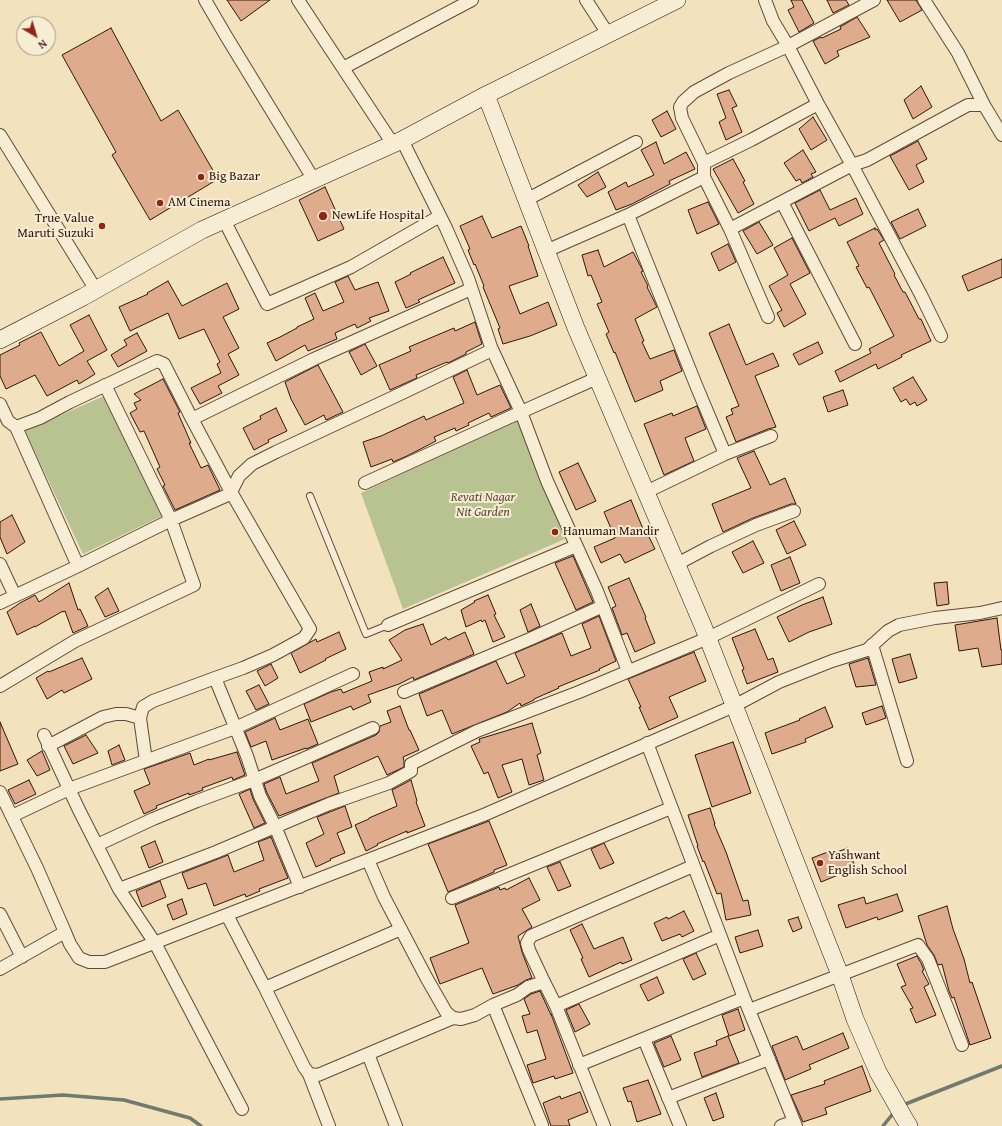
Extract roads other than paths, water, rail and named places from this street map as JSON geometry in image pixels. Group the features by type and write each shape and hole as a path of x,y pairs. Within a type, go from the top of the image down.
{"street":[{"path":"204,0 314,180"},
{"path":"300,0 343,68 398,142 440,216 471,289 492,350 521,412 547,481 597,591 628,671"},
{"path":"343,68 472,0"},
{"path":"586,0 608,34"},
{"path":"0,340 96,290 202,230 398,142 486,95 677,0"},
{"path":"765,0 773,21 788,46 921,295 940,336"},
{"path":"768,317 730,229 704,177 704,163 682,118 680,107 683,102 694,92 728,73 788,46 874,0"},
{"path":"924,0 958,53 984,105 1002,135"},
{"path":"486,95 576,328 708,638 840,974 855,1019 878,1072 902,1114"},
{"path":"704,163 818,104"},
{"path":"730,229 852,165 867,160 968,105 984,105"},
{"path":"0,135 96,290"},
{"path":"526,200 636,142"},
{"path":"546,251 628,215 704,177"},
{"path":"782,202 855,344"},
{"path":"628,215 725,454"},
{"path":"224,220 267,304 351,266 440,216"},
{"path":"192,419 320,356 471,289"},
{"path":"0,603 171,520 230,494 239,476 252,464 492,350"},
{"path":"16,427 40,418 70,402 157,361 164,364 231,492 310,628 304,638 273,655 243,668 153,701 143,707 140,718 146,760"},
{"path":"365,483 597,378"},
{"path":"0,686 75,641 194,585 171,520 105,386"},
{"path":"0,404 8,421 16,427 78,566"},
{"path":"646,492 725,454 771,436"},
{"path":"677,564 756,525 794,511"},
{"path":"388,625 576,546"},
{"path":"0,564 15,596"},
{"path":"119,889 216,852 329,804 389,783 411,771 411,764 477,732 579,692 708,638 819,584"},
{"path":"404,692 530,639 603,606"},
{"path":"0,792 70,944 79,958 89,962 105,962 486,814 734,706 779,682 832,661 867,650 888,631 899,625 1002,608"},
{"path":"872,645 907,761"},
{"path":"12,816 69,789 235,728 353,674"},
{"path":"215,678 247,756 260,796 275,826 300,887"},
{"path":"140,718 126,714 116,714 103,717 46,740 119,889 155,943 242,1109"},
{"path":"97,845 197,801 254,780 373,728"},
{"path":"647,743 744,998 795,1123 781,1126"},
{"path":"452,898 671,808"},
{"path":"368,860 384,897 426,977 446,1012 453,1018"},
{"path":"604,1126 556,1006 527,943 531,936 693,866"},
{"path":"0,914 22,957"},
{"path":"227,915 304,1067 309,1074 329,1126"},
{"path":"265,988 401,929"},
{"path":"0,968 65,932"},
{"path":"556,1006 720,936"},
{"path":"749,1010 918,945 928,959 962,1045"},
{"path":"309,1074 318,1075 453,1018 461,1019 475,1015 493,1005 517,995 528,987 544,982"},
{"path":"579,1065 744,998"},
{"path":"493,1005 542,1125"},
{"path":"644,1039 680,1126"},
{"path":"368,1054 396,1126"},
{"path":"668,1098 769,1059"}],"lane":[{"path":"310,496 366,634 388,625"}],"waterway":[{"path":"903,1105 1002,1066"},
{"path":"0,1099 63,1095 124,1100 190,1118 201,1126"},
{"path":"883,1126 895,1111"}],"place":[{"name":"Big Bazar","path":"201,177"},
{"name":"AM Cinema","path":"160,203"},
{"name":"NewLife Hospital","path":"323,216"},
{"name":"True Value Maruti Suzuki","path":"102,226"},
{"name":"Hanuman Mandir","path":"555,532"},
{"name":"Yashwant English School","path":"820,863"}],"park label":[{"name":"Revati Nagar Nit Garden","path":"483,506"}]}
